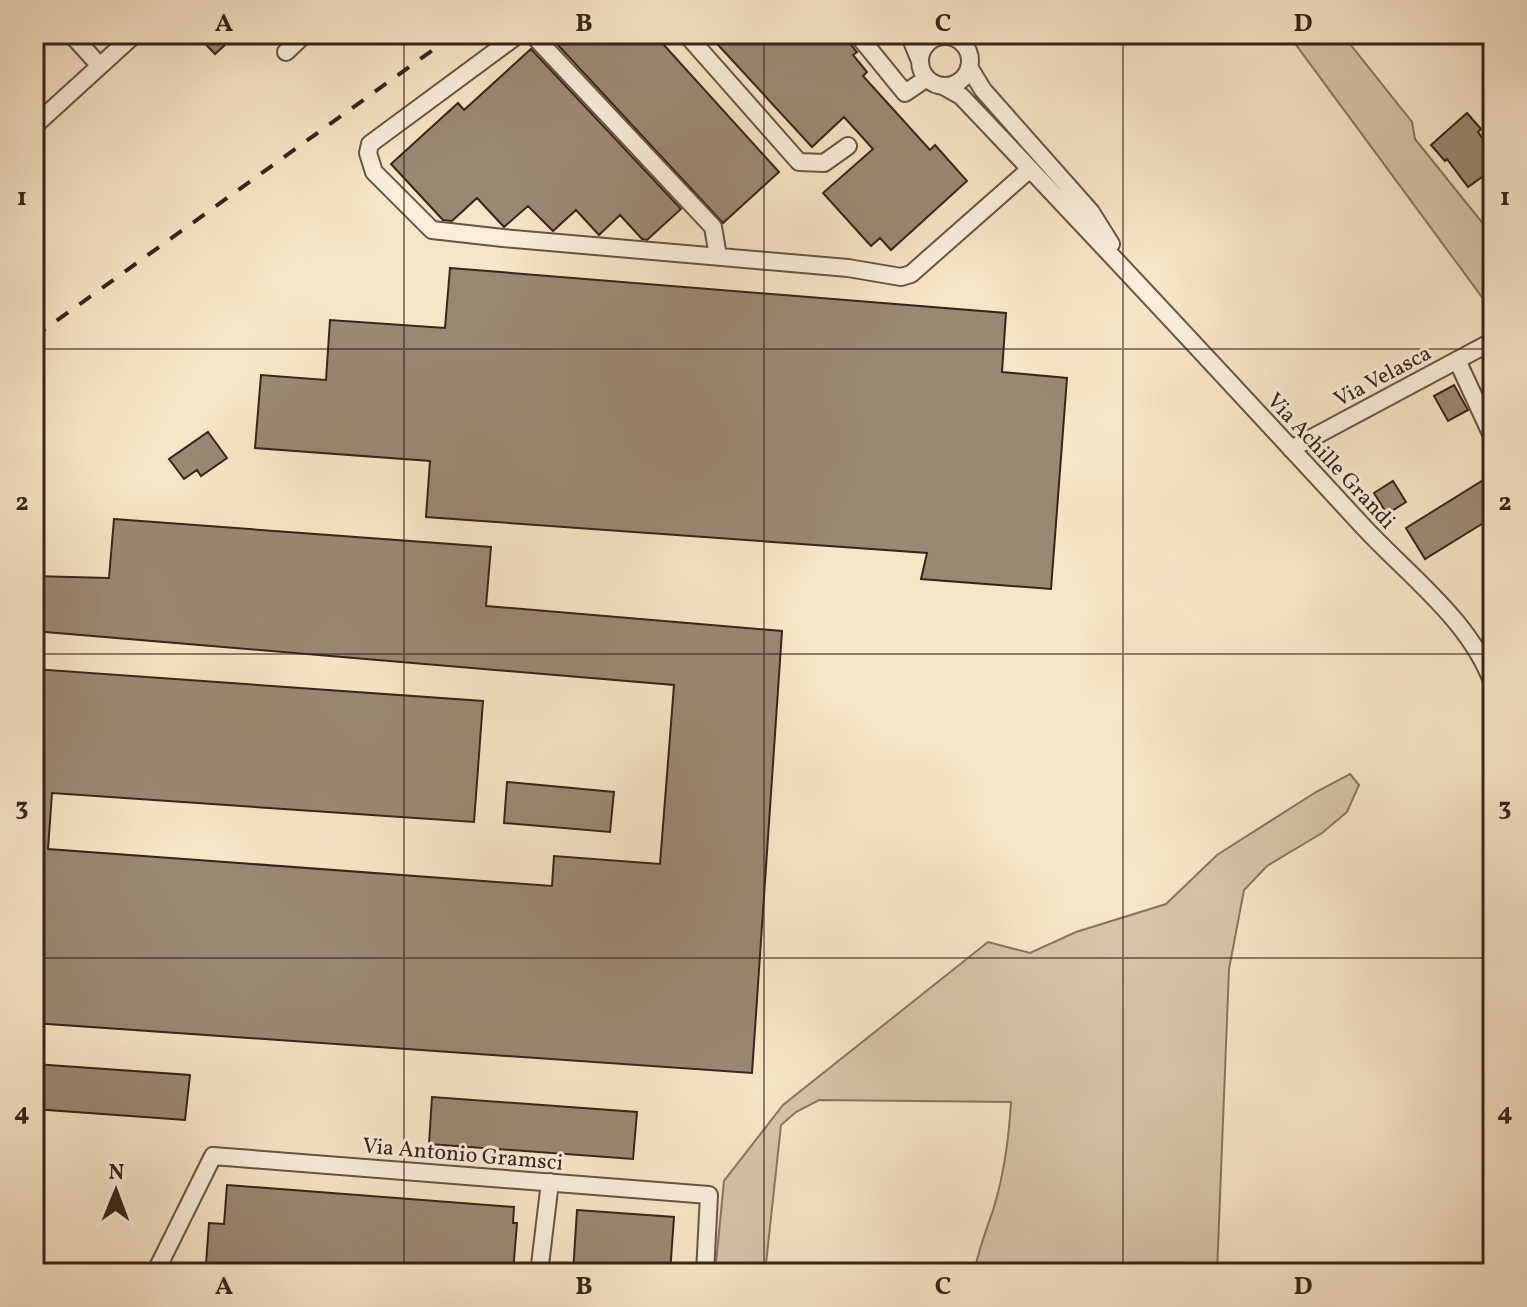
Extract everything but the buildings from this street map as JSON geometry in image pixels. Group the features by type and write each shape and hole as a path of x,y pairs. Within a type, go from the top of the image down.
{"street":[{"path":"71,34 100,66"},
{"path":"34,126 135,34"},
{"path":"286,52 305,34"},
{"path":"519,34 370,144 368,153 374,172 432,230 848,268 901,277 911,274 1030,169"},
{"path":"532,34 713,227 718,256"},
{"path":"686,34 799,162 824,163 848,146"},
{"path":"857,34 905,93 927,78 909,34"},
{"name":"Via Achille Grandi","path":"920,61 924,47 935,35 962,42 969,55 969,67 983,90 1091,212 1128,273"},
{"path":"943,86 960,81 969,67"},
{"name":"Via Achille Grandi","path":"927,78 961,96 1371,535 1426,587 1484,658 1493,684"},
{"name":"Via Velasca","path":"1291,449 1493,341"},
{"path":"1457,360 1493,438"},
{"name":"Via Antonio Gramsci","path":"155,1273 213,1156 709,1195 705,1273"},
{"path":"539,1273 550,1182"}],"shaded area":[{"path":"1288,34 1342,34 1412,122 1415,139 1493,236 1493,312"},
{"path":"1350,774 1359,785 1347,812 1322,833 1267,866 1244,890 1229,969 1217,1273 974,1273 1001,1181 1011,1102 819,1100 796,1112 781,1125 765,1273 715,1273 724,1181 783,1105 988,942 1030,953 1076,932 1166,904 1217,855"}],"railway":[{"path":"34,337 455,34"}]}
